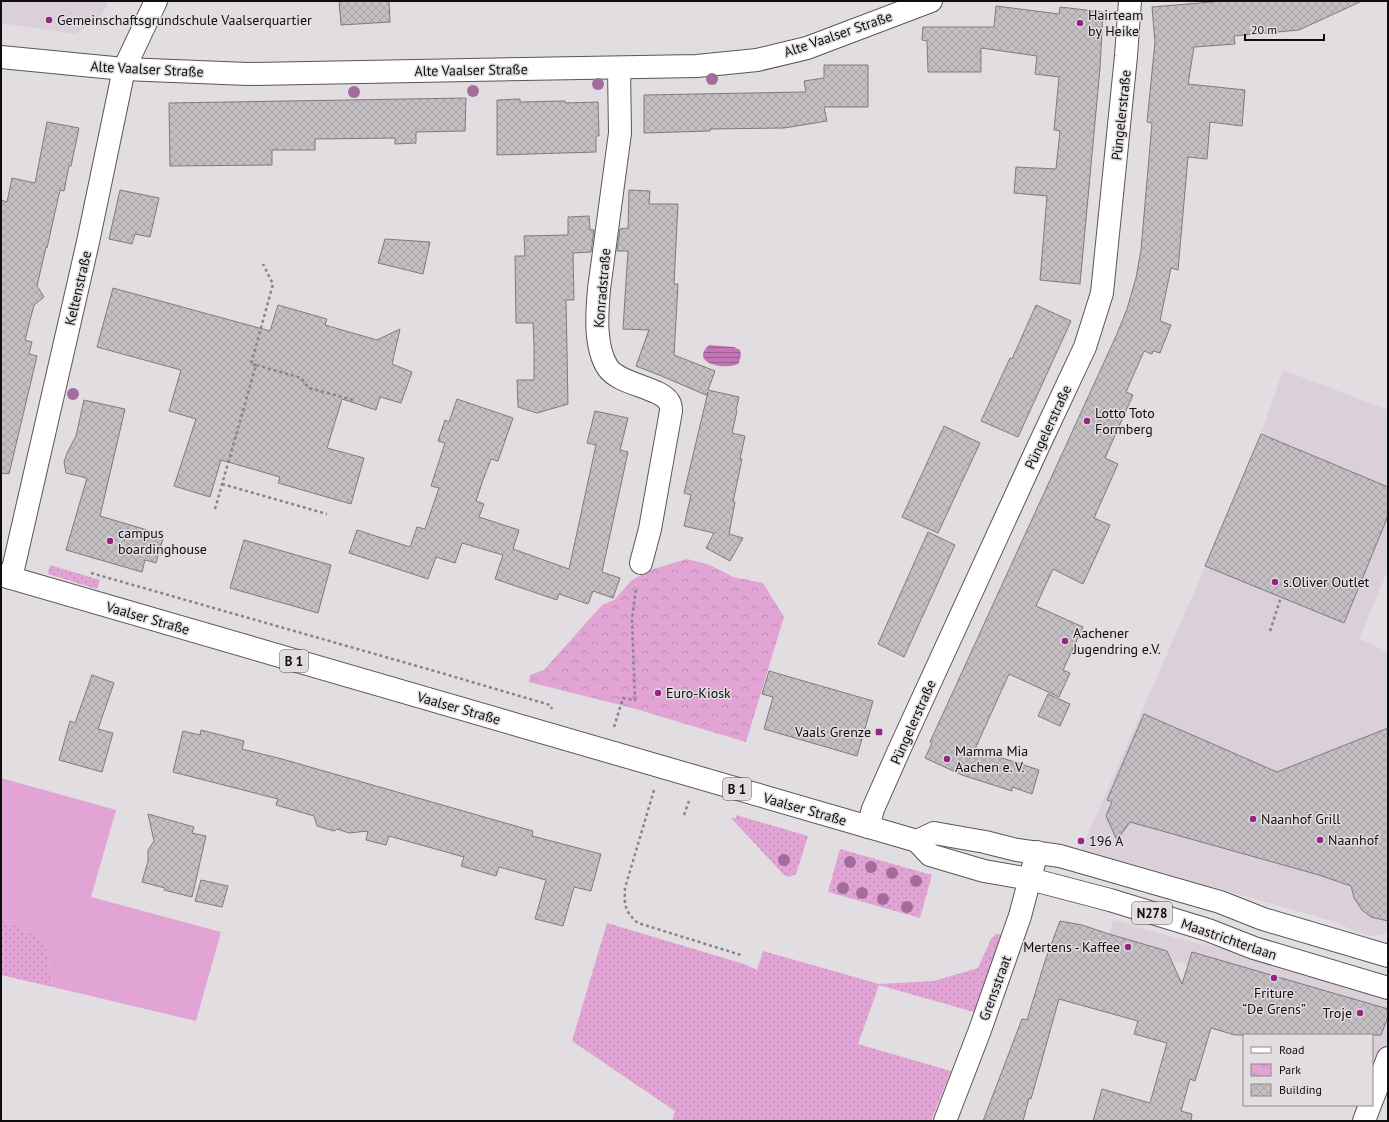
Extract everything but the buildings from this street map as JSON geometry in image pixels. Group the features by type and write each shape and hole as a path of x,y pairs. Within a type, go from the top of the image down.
{"street":[{"name":"Keltenstraße","path":"6,577 88,242 124,69 156,1"},
{"name":"Alte Vaalser Straße","path":"1,57 124,69 248,74 697,66 757,60 807,48 931,1"},
{"name":"Püngelerstraße","path":"868,827 873,809 1085,347 1102,293 1126,56 1130,1"},
{"name":"Konradstraße","path":"619,68 620,134 599,289 599,343 604,360 612,373 661,396 670,404 671,411 650,529 641,563"},
{"name":"Vaalser Straße","path":"6,577 917,841 930,855 984,870 1039,881"},
{"path":"917,841 934,833 1017,850 1037,852"},
{"name":"N278","path":"1037,852 1068,858 1220,902 1263,919 1388,956"},
{"name":"Grensstraat","path":"945,1121 980,1030 1020,916 1039,881 1037,852"},
{"name":"Maastrichterlaan","path":"1039,881 1117,902 1208,930 1254,948 1388,988"},
{"path":"1373,1097 1388,1058"},
{"path":"1364,1121 1370,1106"}],"path":[{"path":"263,264 273,284 251,364 301,378 309,388 352,400"},
{"path":"215,508 256,365"},
{"path":"222,484 327,514"},
{"path":"606,751 623,698 635,700 632,620 637,578 641,563"},
{"path":"1270,631 1281,597"},
{"path":"661,767 625,888 624,902 629,916 638,923 741,955"}],"shaded area":[{"name":"Gemeinschaftsgrundschule Vaalserquartier","path":"1,1 109,1 101,17 76,34 1,23"},
{"path":"709,345 734,347 740,350 741,355 739,363 734,365 719,366 706,361 703,357 704,352"},
{"path":"1283,370 1388,410 1388,570 1359,639 1388,652 1388,933 1372,936 1358,933 1336,922 1081,850 1203,572 1261,434"},
{"path":"1113,920 1179,939 1237,952 1388,996 1388,1065 1373,1060 1373,1040 1379,1020 1200,968 1106,943"}],"green space":[{"path":"687,559 710,565 733,577 763,583 784,617 746,742 636,709 529,682 530,675 544,670 602,605 614,600 632,580 650,570"},
{"path":"50,565 100,580 97,589 48,574"},
{"path":"1,778 116,810 91,897 221,932 196,1021 53,987 45,940 1,918"},
{"path":"736,815 808,836 796,874 789,877 784,875 731,818 736,818"},
{"path":"840,849 932,875 920,918 828,892"},
{"path":"1,918 45,940 53,987 1,975"},
{"path":"607,923 744,964 757,970 763,951 879,984 934,981 978,968 991,939 996,934 1004,935 974,1012 879,985 858,1044 951,1071 931,1121 672,1121 675,1111 572,1041"}],"place":[{"name":"Gemeinschaftsgrundschule Vaalserquartier","path":"49,20"},
{"name":"Hairteam by Heike","path":"1080,23"},
{"name":"Lotto Toto Formberg","path":"1087,421"},
{"name":"campus boardinghouse","path":"110,541"},
{"name":"s.Oliver Outlet","path":"1275,582"},
{"name":"Aachener Jugendring e.V.","path":"1065,641"},
{"name":"Euro-Kiosk","path":"658,693"},
{"name":"Vaals Grenze","path":"879,732"},
{"name":"Mamma Mia Aachen e. V.","path":"947,759"},
{"name":"Naanhof Grill","path":"1253,819"},
{"name":"Naanhof","path":"1320,840"},
{"name":"196 A","path":"1081,841"},
{"name":"Mertens - Kaffee","path":"1128,947"},
{"name":"Friture “De Grens”","path":"1274,978"},
{"name":"Troje","path":"1360,1013"}]}
